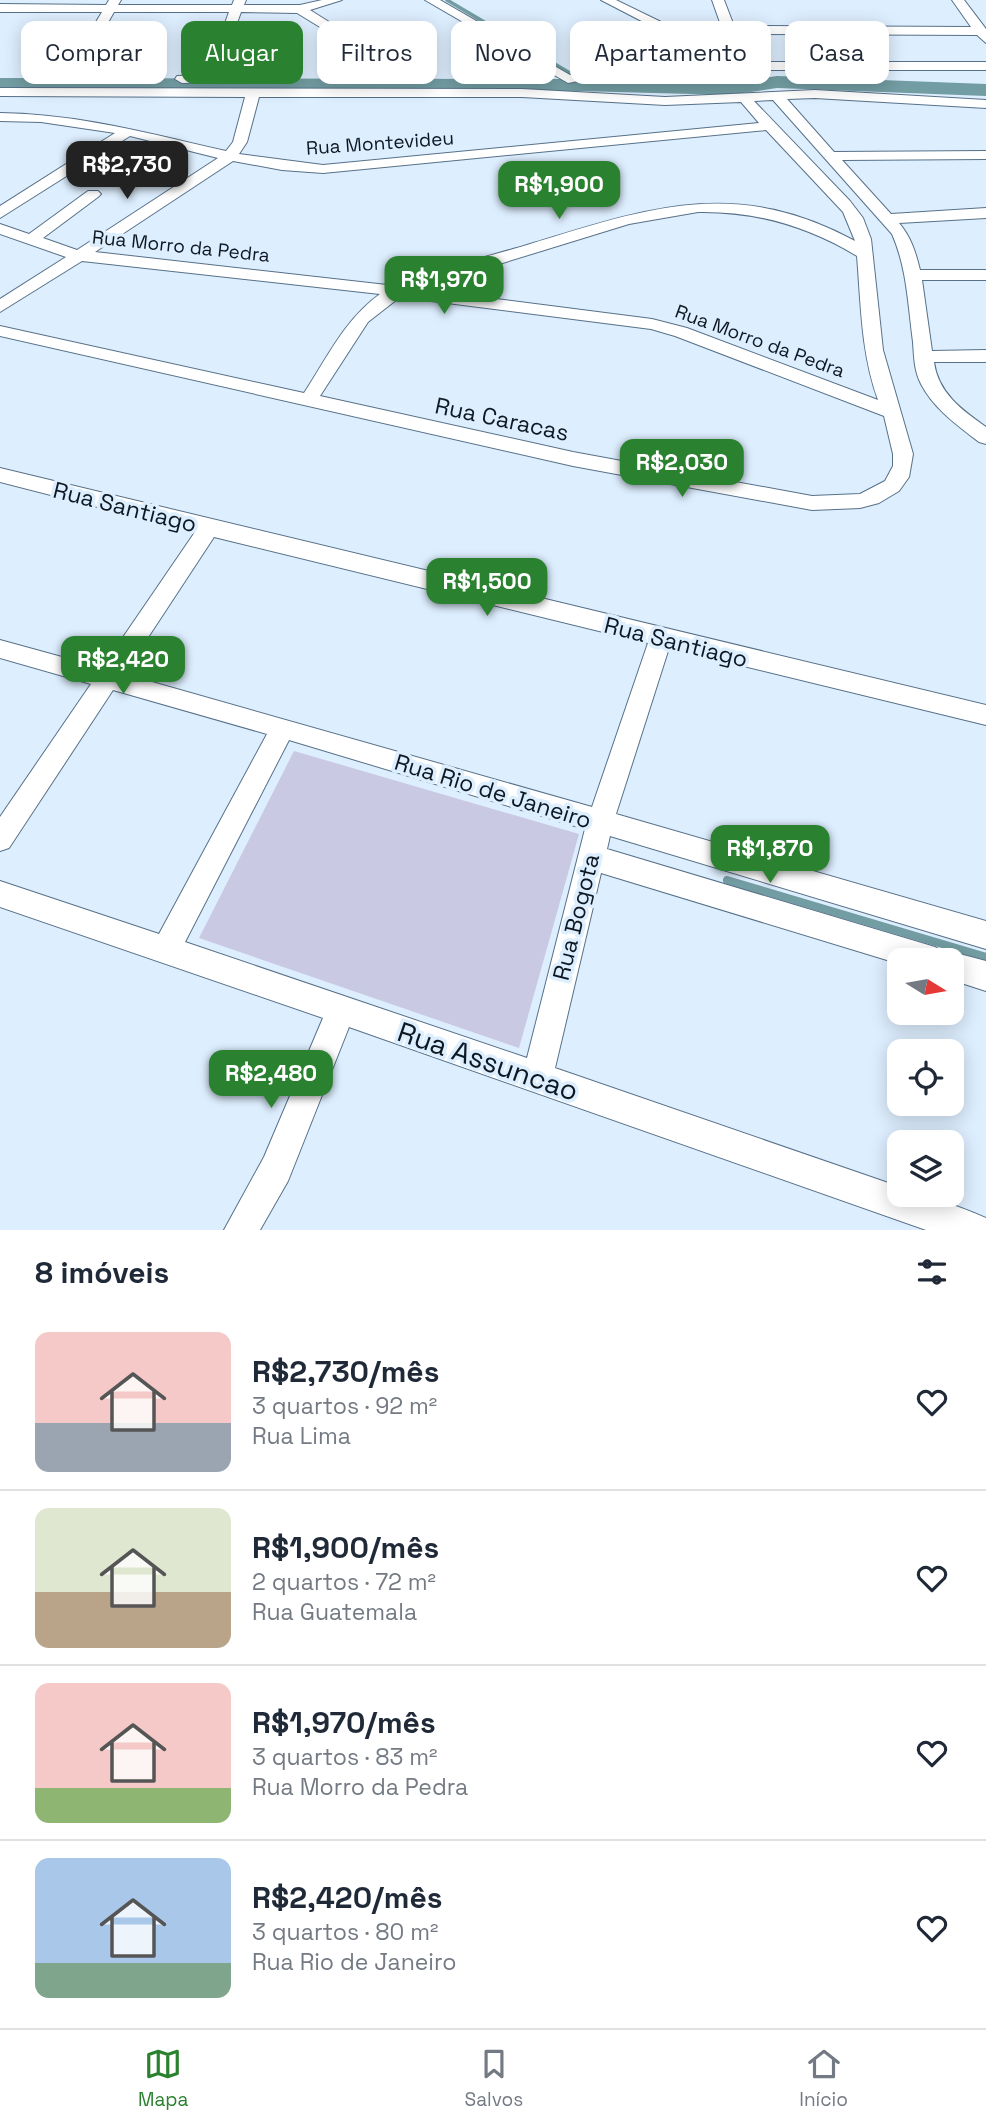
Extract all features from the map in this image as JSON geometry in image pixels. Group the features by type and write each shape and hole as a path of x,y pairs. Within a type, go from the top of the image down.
{"street":[{"path":"0,8 239,4 300,9 336,0"},
{"path":"431,0 570,74"},
{"path":"452,0 570,73"},
{"path":"607,0 656,21"},
{"path":"718,0 726,21"},
{"path":"958,0 983,35"},
{"path":"101,21 114,4"},
{"path":"167,78 211,79 239,4"},
{"path":"300,9 320,21"},
{"path":"771,31 983,35"},
{"path":"771,65 986,66"},
{"path":"0,78 21,78"},
{"path":"0,92 522,93 665,101 815,94 986,104"},
{"path":"55,117 74,93"},
{"path":"0,307 228,158 240,142 253,93"},
{"path":"777,96 888,219 904,244 913,275 926,375 942,404 986,437"},
{"name":"Rua Caracas","path":"0,331 573,460 793,500 831,504 862,500 893,485 901,474 902,449 879,375 864,254 857,221 744,97"},
{"name":"Rua Montevideu","path":"0,117 55,117 128,131 228,158 275,166 342,168 767,125"},
{"path":"0,213 128,131"},
{"path":"830,156 970,153 986,155"},
{"path":"31,240 93,194"},
{"path":"309,399 366,313 397,291 598,230 664,213 699,208 745,209 799,220 839,238 864,254"},
{"path":"888,219 986,213"},
{"name":"Rua Morro da Pedra","path":"0,229 76,255 397,291 652,324 681,332 892,412"},
{"path":"913,275 986,275"},
{"path":"361,287 366,313"},
{"path":"924,357 986,356"},
{"name":"Rua Santiago","path":"0,475 986,715"},
{"path":"0,839 209,528"},
{"name":"Rua Bogota","path":"537,1078 600,823 661,638"},
{"name":"Rua Rio de Janeiro","path":"0,649 283,728 986,935"},
{"path":"166,950 283,728"},
{"name":"Rua Rio de Janeiro","path":"591,856 892,948"},
{"name":"Rua Assuncao","path":"0,894 341,1009 974,1230"},
{"path":"964,970 986,976"},
{"path":"241,1230 276,1169 341,1009"}],"shaded area":[{"path":"294,751 579,834 519,1048 199,938"}],"waterway":[{"path":"447,0 575,76 578,85"},
{"path":"0,84 578,85 730,89 777,82 986,90"},
{"path":"727,880 986,957"}]}
